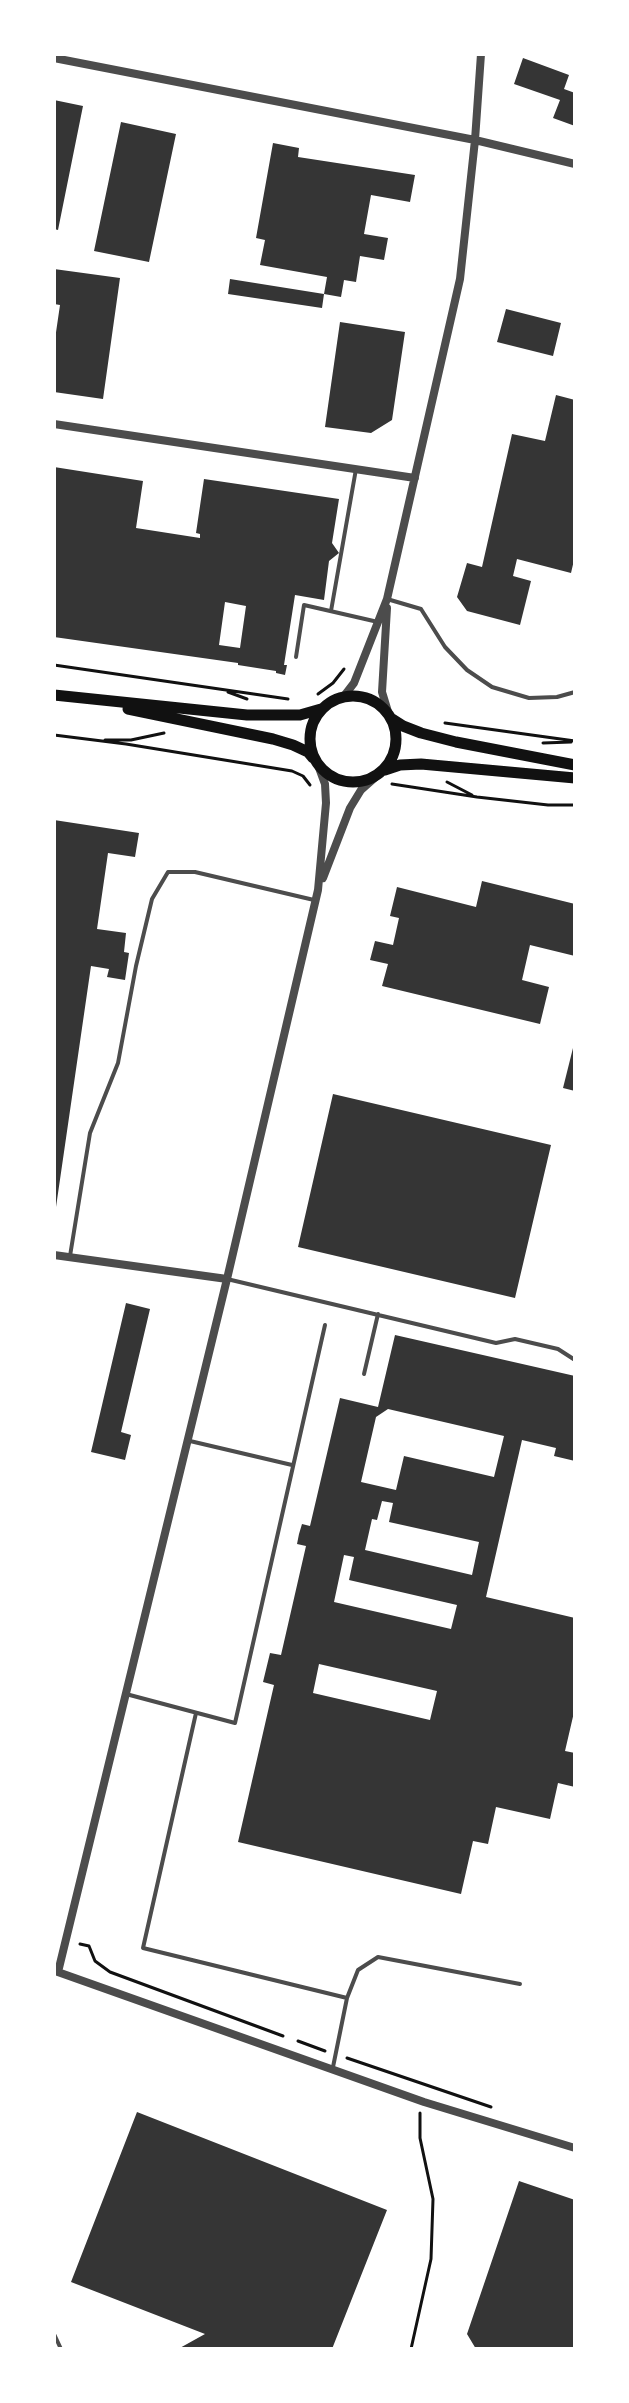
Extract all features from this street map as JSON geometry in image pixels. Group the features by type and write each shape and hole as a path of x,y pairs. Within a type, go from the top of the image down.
{"main road":[{"path":"59,696 247,715 300,715 322,709 344,696 360,696 378,704 403,726 421,733 575,765"},
{"path":"59,696 293,745 308,752 327,775 344,782 360,782 400,765 421,764 575,778"},
{"path":"315,761 310,748 310,732 322,709"},
{"path":"382,772 396,745 396,730 390,716"}],"street":[{"path":"344,696 354,683 387,599 460,279 481,54"},
{"path":"54,58 475,140 575,164"},
{"path":"54,424 415,478"},
{"path":"387,599 382,692 390,716"},
{"path":"315,761 325,784 326,803 316,901 227,1279 56,1972 424,2102 575,2148"},
{"path":"318,890 350,808 361,790 382,772"},
{"path":"54,1255 227,1279"}],"lane":[{"path":"331,611 356,469"},
{"path":"387,599 421,609 445,647 467,670 492,687 529,698 557,697 575,692"},
{"path":"296,657 304,605 378,622"},
{"path":"70,1257 90,1133 118,1063 152,899 168,872 195,872 316,901"},
{"path":"227,1279 496,1343 515,1339 558,1349 575,1360"},
{"path":"364,1374 378,1314"},
{"path":"126,1694 235,1723 325,1325"},
{"path":"186,1441 292,1465"},
{"path":"196,1713 143,1948 347,1998"},
{"path":"332,2070 347,1998 358,1970 378,1957 520,1984"},
{"path":"54,2334 61,2349"}],"path":[{"path":"54,665 220,689"},
{"path":"89,740 131,740 170,732"},
{"path":"54,735 292,771 303,776 312,787 315,801 326,803"},
{"path":"388,784 548,805 575,805"},
{"path":"66,1940 89,1946 95,1961 110,1972 494,2108"},
{"path":"411,2349 431,2259 433,2199 420,2138 420,2112 424,2102"}],"building":[{"path":"523,58 569,75 564,89 575,93 575,126 553,118 560,100 514,84"},
{"path":"54,100 83,106 58,230 54,229"},
{"path":"121,122 176,134 149,262 94,251"},
{"path":"273,143 299,148 298,157 415,175 410,202 371,195 364,234 388,238 384,260 360,256 356,282 344,280 341,297 324,294 327,277 260,265 265,240 256,238"},
{"path":"54,269 120,278 103,399 54,392 54,346 60,305 54,304"},
{"path":"230,279 324,294 322,308 228,294"},
{"path":"506,309 561,323 553,356 497,342"},
{"path":"340,322 405,332 392,420 371,433 325,427"},
{"path":"556,395 575,400 575,556 571,573 517,559 513,576 531,581 520,625 467,611 457,597 467,563 482,567 512,434 545,441"},
{"path":"54,467 143,481 136,528 200,538 200,534 196,533 204,479 339,499 332,543 339,553 329,561 324,600 295,595 285,675 238,663 54,637","holes":["225,602 246,606 240,648 219,645"]},
{"path":"54,820 139,833 135,857 108,853 97,929 126,933 124,952 129,953 125,980 107,977 109,969 91,966 56,1207 54,1207"},
{"path":"482,881 575,904 575,956 530,945 522,980 549,987 540,1024 382,986 388,964 370,960 375,941 393,945 399,918 390,916 397,887 476,907"},
{"path":"575,1044 575,1091 563,1088"},
{"path":"333,1094 551,1145 515,1298 298,1247"},
{"path":"126,1303 150,1309 121,1432 131,1435 125,1460 91,1452"},
{"path":"395,1335 575,1376 575,1461 554,1456 556,1448 522,1440 486,1597 575,1618 575,1708 565,1751 575,1753 575,1787 558,1783 550,1819 496,1807 488,1844 473,1841 461,1894 238,1842 274,1685 263,1682 270,1653 281,1655 306,1546 297,1544 299,1534 302,1524 310,1526 340,1398 378,1407","holes":["388,1409 504,1436 494,1477 404,1456 396,1490 361,1482 376,1417","382,1501 393,1503 389,1522 479,1542 472,1575 365,1550 372,1519 377,1520","344,1555 354,1557 349,1580 457,1605 451,1629 334,1602","319,1664 437,1691 430,1720 313,1693"]},
{"path":"137,2112 387,2210 332,2349 178,2349 205,2334 71,2282"},
{"path":"519,2181 575,2200 575,2349 476,2349 467,2334"}]}
